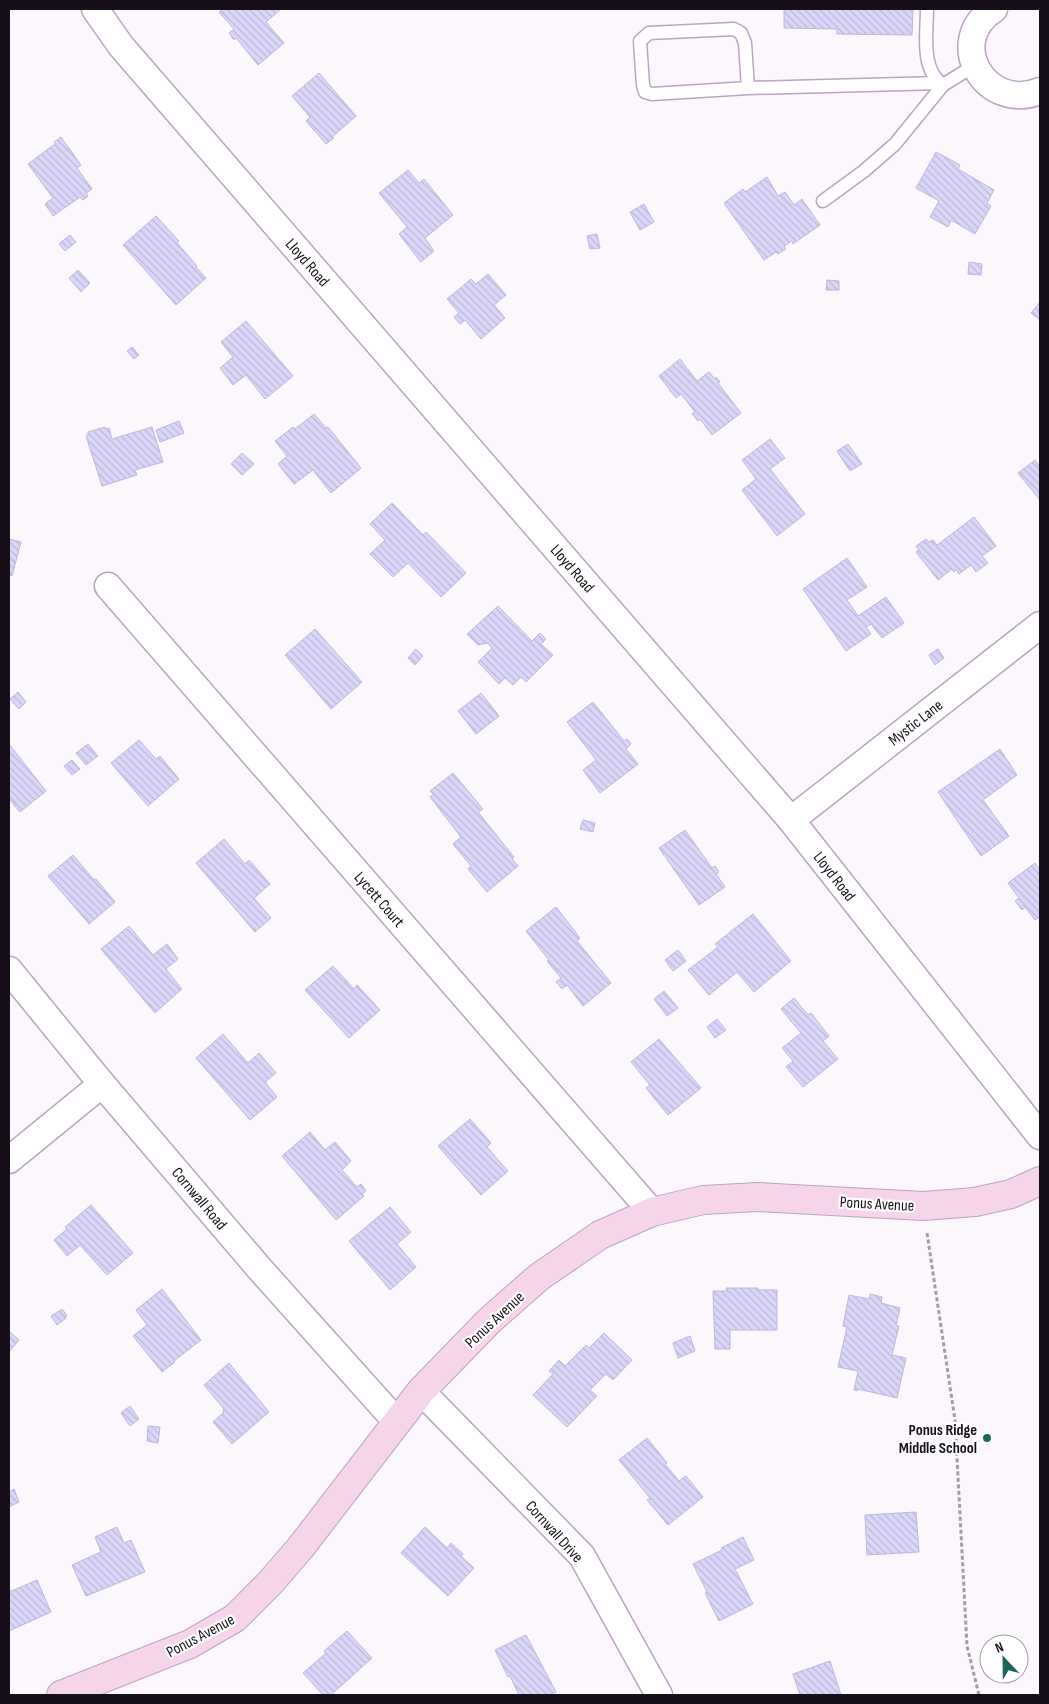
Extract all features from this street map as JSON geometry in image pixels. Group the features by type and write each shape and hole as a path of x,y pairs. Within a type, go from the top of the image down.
{"street":[{"name":"Lloyd Road","path":"95,9 121,46 790,820 1040,1136"},
{"path":"994,9 982,19 973,37 972,52 976,68 988,84 1001,92 1021,96 1040,91"},
{"name":"Lycett Court","path":"108,586 652,1212"},
{"name":"Mystic Lane","path":"790,820 1040,625"},
{"name":"Cornwall Road","path":"9,970 102,1084 259,1268 396,1421"},
{"path":"9,1160 102,1084"},
{"name":"Ponus Avenue","path":"61,1695 190,1644 235,1618 270,1583 301,1547 396,1421 421,1391 489,1321 539,1277 600,1235 652,1212 703,1200 758,1197 923,1206 975,1202 1011,1194 1040,1181"},
{"name":"Cornwall Drive","path":"421,1391 582,1556 658,1695"}],"lane":[{"path":"927,9 929,68 941,84"},
{"path":"748,88 745,43 741,33 734,29 649,33 640,41 642,85 644,92 652,94 748,88 941,84"},
{"path":"823,201 864,171 895,144 941,84 976,68"}],"path":[{"path":"923,1206 955,1420 967,1646 979,1695"}],"building":[{"path":"223,9 281,9 266,22 284,43 258,65 236,38 234,40 229,33 234,29 219,12"},
{"path":"784,9 913,9 912,35 837,34 837,29 784,28"},
{"path":"319,73 356,116 326,144 306,121 310,117 292,96"},
{"path":"61,137 81,165 77,168 92,189 86,193 88,196 83,200 80,197 53,216 45,204 53,198 28,164 55,144 54,142"},
{"path":"936,152 960,165 958,169 994,190 987,203 991,206 975,234 951,220 948,227 930,217 939,201 916,188"},
{"path":"408,170 419,183 424,179 453,215 425,238 434,251 421,262 399,234 407,227 379,193"},
{"path":"767,177 778,196 785,192 794,205 802,199 820,225 793,244 792,241 784,246 786,249 778,254 776,252 764,260 724,203 743,189 745,192"},
{"path":"644,204 654,222 640,230 630,212"},
{"path":"156,216 179,241 177,243 206,278 176,305 123,245"},
{"path":"597,234 600,248 590,249 587,236"},
{"path":"70,235 76,242 65,251 59,244"},
{"path":"969,262 982,264 981,275 968,274"},
{"path":"78,270 90,283 81,292 69,278"},
{"path":"488,274 506,295 494,305 505,318 481,339 465,320 460,324 454,317 459,313 447,299 471,279 476,284"},
{"path":"827,280 839,281 839,290 826,290"},
{"path":"1040,302 1040,320 1031,313"},
{"path":"246,321 293,376 265,399 246,375 233,385 220,368 233,357 221,342"},
{"path":"132,347 139,355 134,359 127,351"},
{"path":"680,359 697,381 709,372 715,379 716,377 720,382 718,383 741,413 712,435 700,419 698,421 692,414 695,412 681,394 676,398 659,376"},
{"path":"314,414 326,428 328,427 361,468 331,493 313,470 294,484 278,464 287,456 275,441 293,427 295,429"},
{"path":"179,421 184,433 160,442 156,430"},
{"path":"105,427 105,429 109,428 112,439 152,427 163,462 135,470 137,475 102,486 86,436 88,432"},
{"path":"770,439 785,458 770,469 805,514 777,536 742,490 756,479 742,460"},
{"path":"848,444 862,464 850,471 837,451"},
{"path":"242,453 254,464 242,475 231,464"},
{"path":"1035,460 1040,467 1040,500 1018,473"},
{"path":"392,503 423,535 426,532 466,573 441,597 408,563 393,577 370,554 385,540 370,524"},
{"path":"974,517 996,546 982,556 988,563 976,572 971,565 959,574 956,570 954,572 952,569 938,580 916,552 919,550 916,546 926,539 929,542 933,540 937,545"},
{"path":"9,539 21,542 12,576 9,575"},
{"path":"847,558 867,587 847,600 858,616 886,597 904,623 882,638 871,624 866,627 871,634 846,651 803,589"},
{"path":"498,606 532,641 540,633 546,639 541,644 553,655 526,682 521,677 513,685 505,678 499,684 478,662 492,648 488,643 478,645 467,634"},
{"path":"315,629 362,682 331,709 285,655"},
{"path":"416,649 423,656 415,665 408,658"},
{"path":"938,649 944,658 935,665 929,655"},
{"path":"18,692 26,702 19,709 10,699"},
{"path":"481,693 499,716 476,734 458,711"},
{"path":"593,702 624,741 627,739 631,744 626,749 638,764 600,793 583,770 596,760 567,722"},
{"path":"139,740 156,759 160,756 179,779 148,806 111,763"},
{"path":"9,744 46,791 20,812 9,799"},
{"path":"88,744 98,756 86,765 76,753"},
{"path":"1000,749 1017,775 983,800 1009,836 981,856 938,792"},
{"path":"72,760 80,769 72,775 64,766"},
{"path":"453,773 483,809 478,812 514,857 512,859 518,866 487,892 468,869 471,866 453,844 461,837 430,797 433,794 430,791"},
{"path":"583,820 595,823 593,832 580,829"},
{"path":"685,830 712,868 715,866 719,872 716,874 725,887 699,905 659,848"},
{"path":"224,839 245,864 249,860 270,884 254,898 271,918 255,932 196,863"},
{"path":"73,855 115,902 89,924 48,876"},
{"path":"1035,863 1040,870 1040,917 1035,920 1025,907 1022,910 1015,901 1019,898 1008,883"},
{"path":"556,907 580,938 577,941 611,983 583,1006 567,985 562,989 556,982 561,978 526,931"},
{"path":"753,914 791,961 754,992 737,972 709,995 688,970 718,947 715,944"},
{"path":"129,926 153,955 167,944 178,959 166,969 182,989 155,1013 101,949"},
{"path":"678,950 686,961 673,971 665,960"},
{"path":"333,966 354,989 357,985 380,1010 349,1038 305,990"},
{"path":"664,991 678,1008 667,1016 654,999"},
{"path":"794,998 808,1015 811,1013 829,1036 823,1041 838,1059 803,1087 786,1067 793,1061 782,1048 801,1033 781,1009"},
{"path":"717,1019 726,1030 715,1038 707,1027"},
{"path":"223,1034 248,1063 259,1053 276,1073 265,1082 277,1097 250,1120 196,1058"},
{"path":"659,1039 701,1088 668,1115 646,1088 650,1085 631,1062"},
{"path":"470,1119 491,1143 487,1147 508,1171 481,1195 438,1146"},
{"path":"310,1132 325,1150 335,1142 351,1161 342,1170 357,1187 361,1184 366,1191 362,1194 364,1196 336,1220 282,1156"},
{"path":"91,1205 133,1253 107,1275 80,1245 67,1256 54,1240 67,1229 65,1227"},
{"path":"390,1207 411,1232 397,1244 416,1267 390,1290 349,1241"},
{"path":"726,1288 777,1290 777,1330 730,1330 730,1349 715,1349 713,1291 727,1291"},
{"path":"162,1289 201,1340 162,1372 133,1336 147,1325 136,1310"},
{"path":"870,1294 882,1297 881,1303 900,1308 896,1326 899,1326 892,1355 906,1358 897,1398 858,1389 857,1391 854,1390 858,1371 838,1367 847,1327 843,1326 849,1295 869,1299"},
{"path":"61,1310 67,1316 57,1325 51,1316"},
{"path":"9,1331 19,1340 9,1352"},
{"path":"604,1333 632,1360 613,1380 606,1374 590,1390 597,1396 567,1427 533,1395 553,1374 549,1371 559,1360 565,1366 586,1345 589,1348"},
{"path":"690,1336 695,1351 678,1358 673,1343"},
{"path":"229,1363 269,1412 232,1444 213,1422 224,1412 224,1409 204,1385"},
{"path":"130,1406 139,1419 130,1426 121,1413"},
{"path":"148,1426 160,1427 158,1443 147,1441"},
{"path":"647,1438 679,1481 686,1476 703,1497 668,1525 647,1500 650,1498 619,1460"},
{"path":"14,1489 19,1502 9,1507 9,1492"},
{"path":"916,1512 919,1552 867,1555 865,1515"},
{"path":"117,1527 124,1543 131,1540 145,1572 86,1596 72,1565 101,1552 95,1537"},
{"path":"425,1527 447,1548 451,1543 474,1568 448,1596 401,1553"},
{"path":"743,1537 754,1560 735,1569 753,1604 719,1621 693,1564"},
{"path":"37,1580 51,1612 9,1631 9,1592"},
{"path":"347,1631 372,1658 331,1695 323,1695 303,1673"},
{"path":"526,1635 556,1692 549,1695 519,1695 510,1676 508,1677 495,1650"},
{"path":"830,1661 841,1695 800,1695 793,1674"}],"place":[{"name":"Ponus Ridge Middle School","path":"987,1438"}]}
